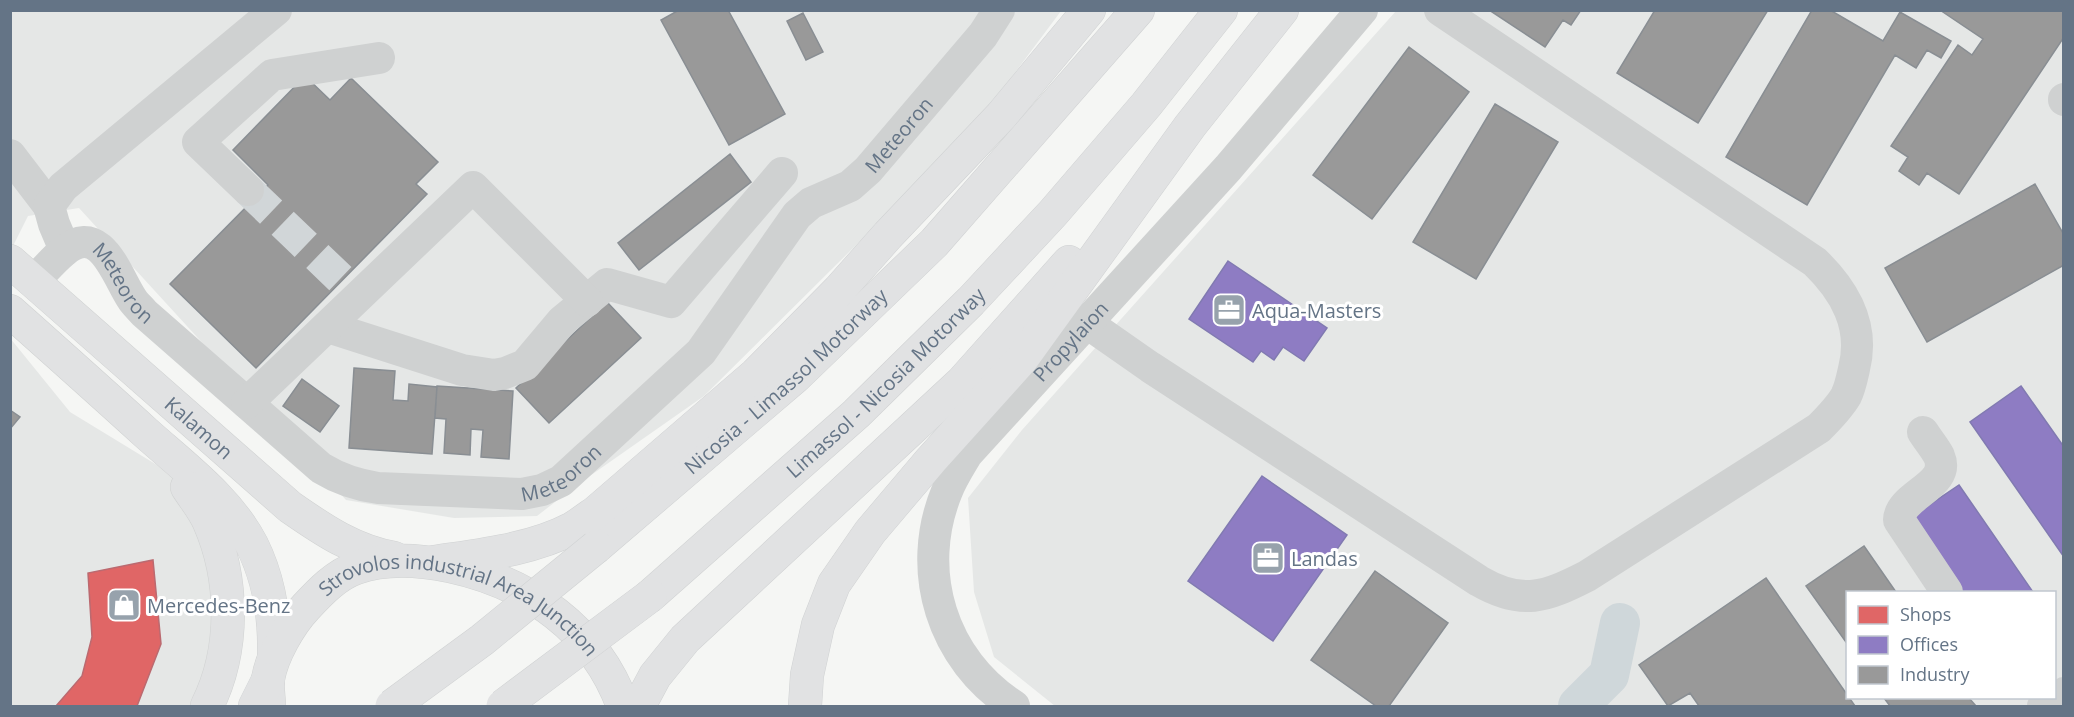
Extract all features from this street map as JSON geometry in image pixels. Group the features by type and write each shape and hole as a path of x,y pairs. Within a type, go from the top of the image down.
{"main road":[{"path":"420,561 509,550 573,528 596,512 756,374 831,298 1001,116 1089,10"},
{"name":"Nicosia - Limassol Motorway","path":"392,706 482,640 596,547 795,377 934,243 1137,10"},
{"name":"Limassol - Nicosia Motorway","path":"503,706 650,596 856,414 971,301 1053,213 1146,105 1221,10"},
{"path":"805,706 807,675 818,625 834,584 870,532 1021,360 1190,126 1282,10"},
{"path":"639,706 655,676 685,639 962,382 1190,126"},
{"name":"Kalamon","path":"22,271 290,507 340,540 370,552 420,561"},
{"name":"Kalamon","path":"10,311 202,482 228,511 252,546 271,604 275,627 266,689"},
{"path":"160,445 208,520 224,569 228,600 228,634 225,655 207,706"},
{"name":"Strovolos industrial Area Junction","path":"266,689 294,619 333,581 354,568 375,562 420,561 473,571 516,587 542,603 572,627 599,659 616,688 623,706"}],"street":[{"path":"49,206 63,187 276,10"},
{"name":"Meteoron","path":"22,271 78,244 87,243 96,246 109,256 138,306 321,468 340,479 378,488 532,493 561,481 701,352 797,215 811,203 850,186 868,170 983,35 999,10"},
{"name":"Propylaion","path":"1014,706 989,687 973,670 961,654 941,615 935,594 934,549 941,508 947,490 967,454 1228,168 1362,10"},
{"path":"1087,322 1150,367 1479,581 1497,591 1514,596 1529,597 1556,591 1587,576 1819,428 1839,406 1847,393 1856,364 1854,318 1849,304 1830,276 1815,262 1440,10"},
{"path":"248,190 198,142 272,75 379,58"},
{"path":"10,155 49,206 65,250"},
{"path":"328,327 462,370 494,375 505,373 525,365 562,321 607,284 671,302 783,173"},
{"path":"247,403 328,327 352,291 473,188 587,301"},
{"path":"1923,432 1939,456 1939,471 1934,482 1905,505 1899,513 1899,520 1946,591"}],"shaded area":[{"path":"11,11 1061,11 973,129 704,396 577,485 537,516 454,518 346,500 79,208 28,216 11,250"},
{"path":"1396,11 2063,11 2063,706 1055,706 994,657 974,592 968,498 1022,430"},
{"path":"10,338 70,412 175,476 230,610 203,706 11,706"}],"building: Shops":[{"name":"Mercedes-Benz","path":"153,560 161,644 137,706 56,706 82,676 92,637 88,573"}],"building: Offices":[{"path":"1228,261 1327,328 1304,361 1283,347 1274,360 1261,351 1253,362 1189,319"},
{"path":"2021,386 2064,447 2064,557 1970,422"},
{"name":"Landas","path":"1262,476 1347,535 1273,641 1188,581"},
{"path":"1959,485 2032,591 1952,591 1904,522"}],"building: Industry":[{"path":"679,10 728,10 785,114 729,145 661,20"},
{"path":"1489,10 1581,10 1571,25 1563,20 1545,47"},
{"path":"1655,10 1768,10 1698,123 1617,73"},
{"path":"1812,10 1830,10 1883,41 1900,12 1951,41 1941,58 1927,50 1916,68 1895,55 1807,205 1726,157"},
{"path":"1940,10 2064,10 2064,37 1959,194 1927,173 1919,185 1899,171 1908,157 1891,146 1958,45 1972,55 1983,39"},
{"path":"803,13 823,52 806,60 787,21"},
{"path":"1409,47 1469,92 1372,219 1313,175"},
{"path":"305,76 330,100 351,78 438,162 416,184 427,194 256,368 170,284 268,185 233,150"},
{"path":"1495,104 1558,142 1476,279 1413,242"},
{"path":"730,154 751,182 639,270 618,243"},
{"path":"2035,184 2064,235 2064,265 1927,342 1885,268"},
{"path":"607,302 641,338 549,423 516,388"},
{"path":"354,368 395,371 393,400 408,401 409,384 437,387 432,454 349,448"},
{"path":"302,379 339,406 320,432 283,406"},
{"path":"437,386 513,391 509,459 481,457 483,430 471,429 470,455 444,453 446,419 435,418"},
{"path":"10,410 20,417 10,429"},
{"path":"1864,546 1895,591 1846,591 1846,642 1806,586"},
{"path":"1375,571 1448,623 1389,706 1376,706 1311,660"},
{"path":"1766,578 1846,693 1846,699 1850,699 1855,706 1699,706 1690,693 1668,706 1639,665"},
{"path":"1885,699 1970,699 1976,706 1890,706"}],"waterway":[{"path":"1578,706 1609,675 1620,623"}],"tunnel":[{"path":"248,190 346,284"}],"place":[{"name":"Aqua-Masters","path":"1229,310"},
{"name":"Landas","path":"1268,558"},
{"name":"Mercedes-Benz","path":"124,605"}]}
